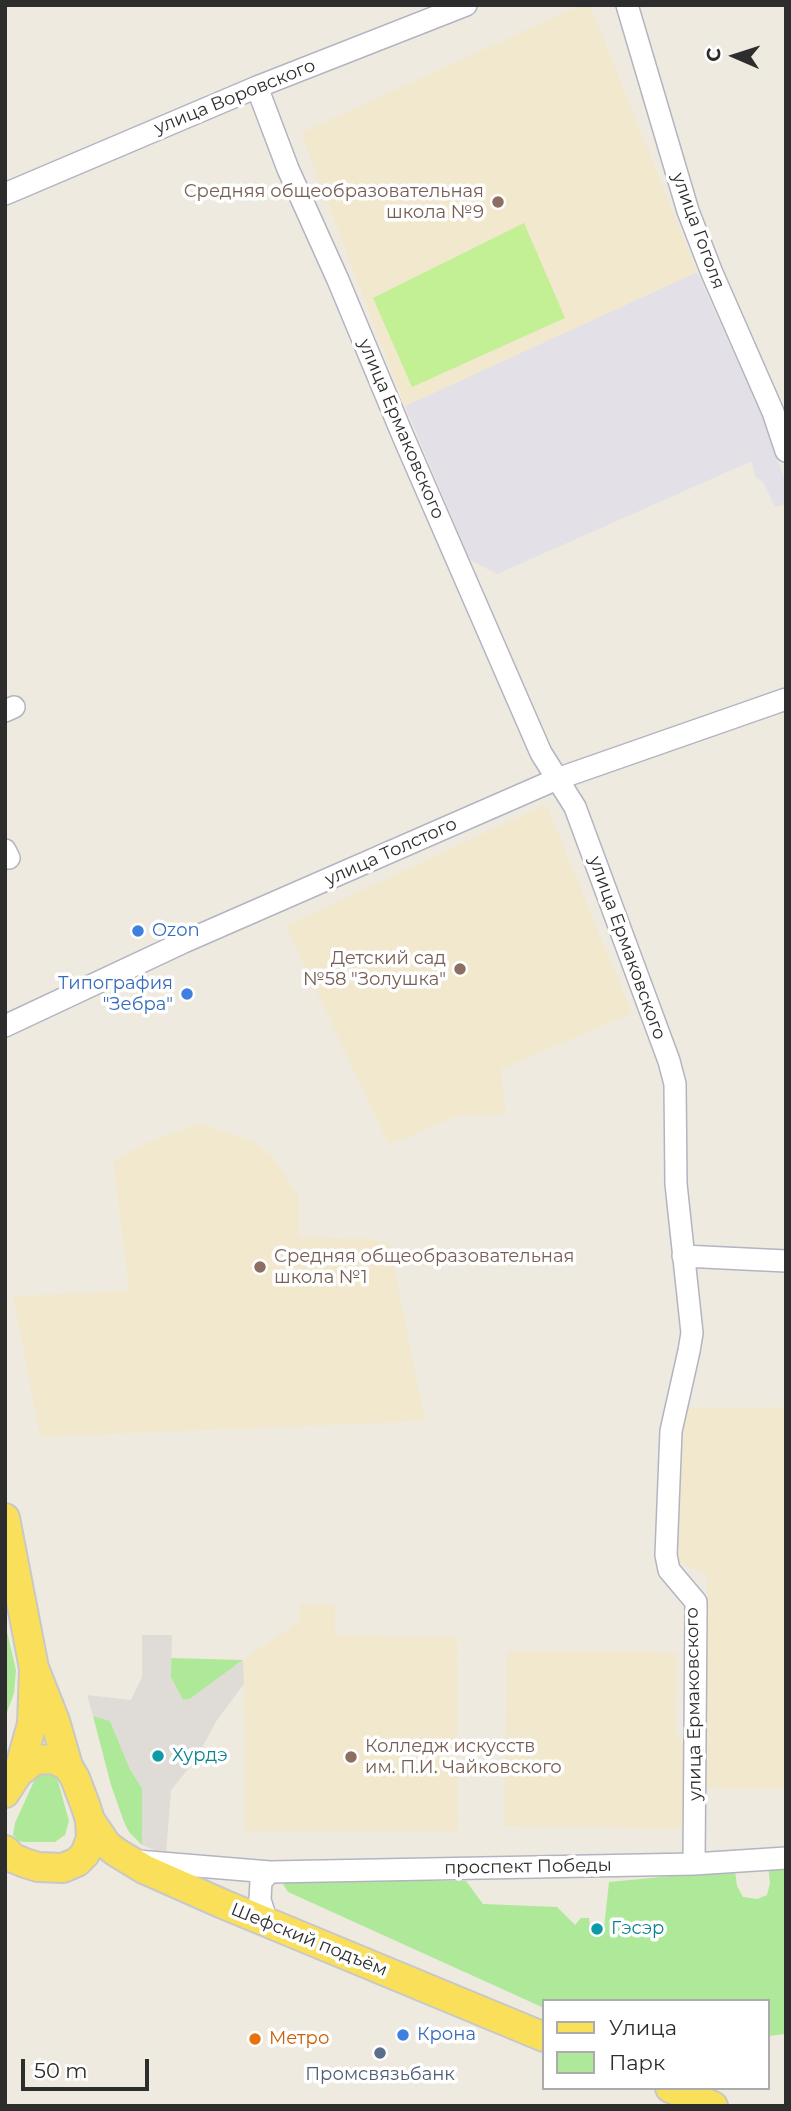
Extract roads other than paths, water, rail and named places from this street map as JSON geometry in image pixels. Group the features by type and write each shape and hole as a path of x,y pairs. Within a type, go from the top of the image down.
{"main road":[{"path":"5,1518 34,1668 90,1820 91,1830 85,1854 63,1868 38,1867 5,1871"},
{"path":"12,1783 32,1724 34,1668"},
{"path":"12,1783 28,1764 41,1758 60,1761 68,1766"},
{"name":"Шефский подъём","path":"90,1820 107,1845 144,1869 542,2036"},
{"path":"5,1850 13,1858 38,1867"},
{"path":"675,2090 713,2106"}],"street":[{"name":"улица Воровского","path":"5,194 257,87 466,5"},
{"name":"улица Гоголя","path":"627,5 688,211 773,412 786,451"},
{"name":"улица Ермаковского","path":"257,87 288,169 541,753 575,807 675,1084 676,1184 692,1333 671,1431 666,1555 669,1570 695,1602 696,1609 694,1864"},
{"name":"улица Толстого","path":"5,1026 184,942 557,779 786,699"},
{"path":"683,1256 786,1261"},
{"name":"проспект Победы","path":"128,1860 270,1872 694,1864 786,1858"},
{"path":"267,1922 260,1900 261,1881 270,1872"}],"place":[{"name":"Средняя общеобразовательная школа №9","path":"498,202"},
{"name":"Ozon","path":"138,931"},
{"name":"Детский сад №58 \"Золушка\"","path":"460,969"},
{"name":"Типография \"Зебра\"","path":"187,994"},
{"name":"Средняя общеобразовательная школа №1","path":"260,1267"},
{"name":"Хурдэ","path":"158,1756"},
{"name":"Колледж искусств им. П.И. Чайковского","path":"351,1757"},
{"name":"Гэсэр","path":"597,1929"},
{"name":"Крона","path":"403,2035"},
{"name":"Метро","path":"255,2039"},
{"name":"Промсвязьбанк","path":"380,2053"}]}
